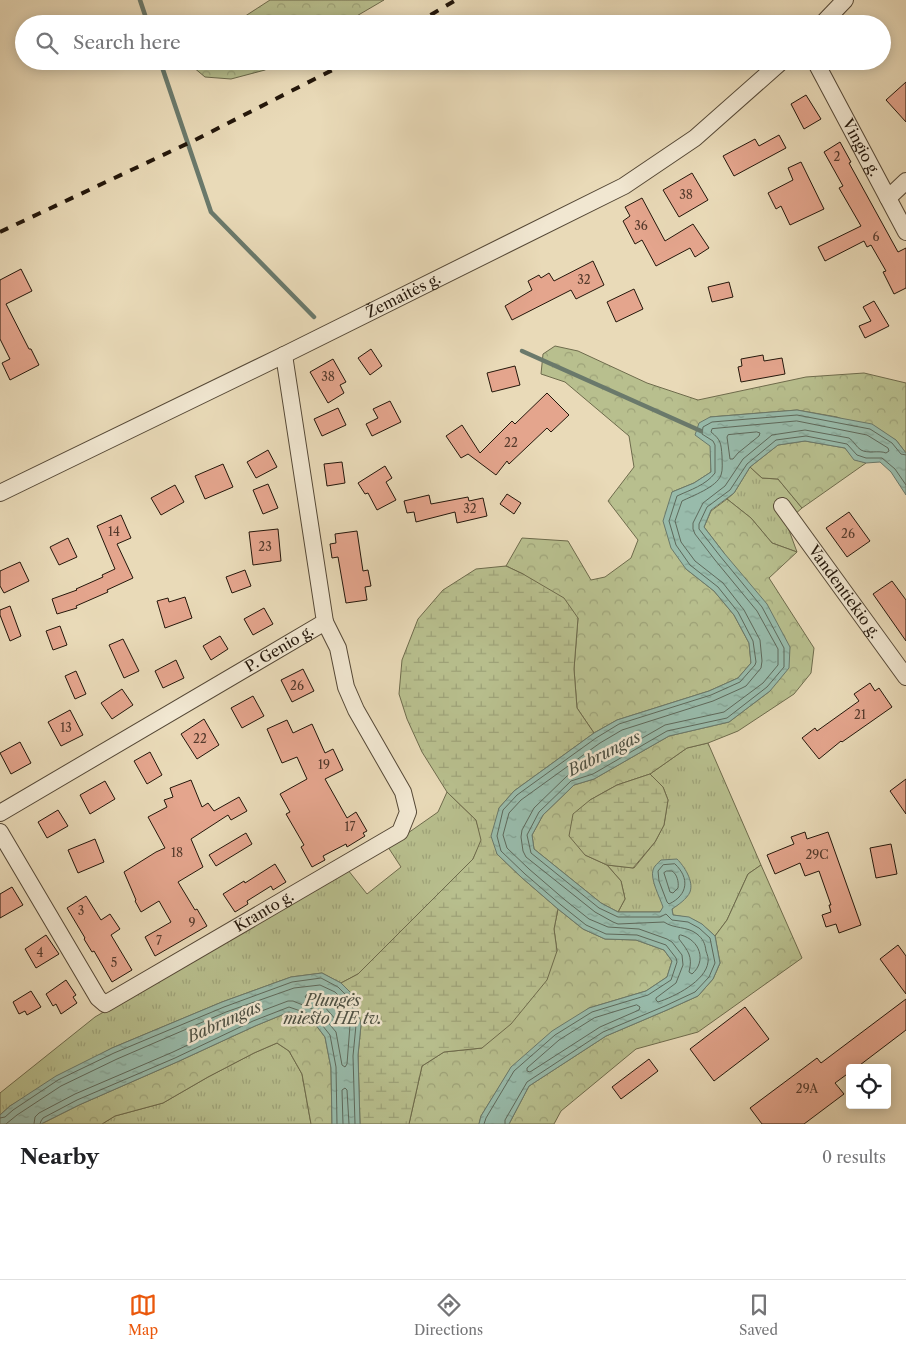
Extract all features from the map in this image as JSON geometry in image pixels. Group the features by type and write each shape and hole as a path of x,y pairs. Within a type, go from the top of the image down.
{"street":[{"path":"831,15 845,0"},
{"name":"Žemaitės g.","path":"0,493 284,355 624,186 695,138 772,70"},
{"name":"Vingio g.","path":"820,70 906,232"},
{"path":"888,198 906,181"},
{"name":"P. Genio g.","path":"0,813 326,622 284,355"},
{"name":"Vandentiekio g.","path":"782,506 906,677"},
{"name":"Kranto g.","path":"0,832 98,998 105,1004 400,832 408,812 403,792 356,710 346,687 338,648 326,622"}],"green space":[{"path":"270,0 384,0 358,15 247,15"},
{"path":"197,70 265,70 231,79 205,77"},
{"path":"555,346 578,351 647,383 698,400 806,377 864,373 906,383 906,453 896,440 837,417 797,410 710,417 711,472 694,483 672,492 686,569 714,591 734,615 749,643 751,663 738,678 709,691 617,720 594,733 577,708 574,669 578,618 523,574 506,566 522,538 568,541 591,580 605,577 631,558 638,540 608,501 634,467 629,436 565,382 541,374 543,354"},
{"path":"805,441 845,448 854,459 866,463 802,508 778,479 762,478 750,467 778,445"},
{"path":"750,467 762,478 778,479 802,508 786,522 797,552 772,543 751,518 727,499 734,493"},
{"path":"727,499 751,518 772,543 797,552 769,578 814,648 811,673 794,694 738,731 708,743 687,748 650,774 617,785 590,800 585,855 607,865 621,881 625,899 618,912 601,903 534,849 532,835 543,815 574,785 594,779 669,736 729,722 770,691 724,553 704,527 711,511"},
{"path":"506,566 564,598 578,618 574,669 577,708 594,733 514,791 499,808 497,854 558,909 554,929 557,951 547,980 511,1024 482,1048 444,1052 422,1066 409,1124 360,1124 358,1055 361,1025 355,997 341,983 358,974 473,859 481,840 476,820 447,792 422,752 407,719 399,694 402,660 418,619 443,590 476,569"},
{"path":"708,743 761,865 748,874 727,920 715,936 696,921 673,915 672,909 680,903 654,883 664,907 660,912 618,912 625,899 621,881 607,865 634,868 655,842 664,825 668,800 663,787 650,774 687,748"},
{"path":"650,774 663,787 668,800 664,825 655,842 633,868 607,865 585,855 569,836 573,814 590,800 617,785"},
{"path":"447,792 476,820 482,840 473,859 358,974 341,983 322,973 291,977 222,1002 112,1048 10,1106 0,1115 0,1093 95,1017 348,870 367,894 401,867 388,847 438,812"},
{"path":"761,865 802,958 698,1032 636,1049 561,1111 554,1124 509,1124 529,1086 606,1036 698,996 713,979 720,963 715,936 727,920 748,874"},
{"path":"558,909 583,929 605,939 636,940 664,950 672,961 667,977 646,991 589,1008 511,1068 481,1116 479,1124 409,1124 422,1066 444,1052 482,1048 557,951 554,929"},
{"path":"289,1012 312,1020 325,1037 331,1068 332,1124 311,1124 302,1074 289,1051 277,1043 208,1077 163,1103 115,1116 102,1124 41,1124 79,1105"},
{"path":"277,1043 289,1051 302,1074 311,1124 102,1124 115,1116 163,1103 208,1077"}],"water":[{"name":"Babrungas","path":"797,410 872,424 896,440 906,453 906,495 891,472 880,462 866,463 854,460 845,448 805,441 778,445 750,467 734,493 711,510 704,527 767,604 790,647 789,668 770,691 729,722 669,736 594,779 574,785 543,815 532,835 534,849 601,903 618,912 660,912 663,907 654,883 653,870 661,860 677,859 688,874 691,888 687,897 672,909 673,915 689,917 702,924 715,936 720,963 713,979 698,996 606,1036 529,1086 509,1124 479,1124 481,1116 511,1067 552,1031 589,1008 646,991 667,977 672,961 664,950 636,940 605,939 583,929 521,877 497,854 491,836 499,808 514,791 594,733 617,720 709,691 738,678 751,663 749,643 734,615 714,591 686,569 671,548 663,521 672,492 694,483 711,472 710,446 695,435 699,423 710,417"},
{"name":"Plungės miesto HE tv.","path":"322,973 341,983 355,997 361,1025 358,1055 360,1124 332,1124 331,1068 325,1037 312,1020 289,1012 79,1105 41,1124 0,1124 0,1115 10,1106 56,1076 112,1048 222,1002 291,977"}],"building":[{"path":"906,82 906,122 886,100"},
{"path":"806,95 821,119 804,129 791,104"},
{"path":"779,135 786,148 734,176 723,156 755,139 759,146"},
{"path":"840,142 851,162 849,163 898,252 906,248 906,288 894,294 883,272 886,271 871,245 867,247 864,241 825,261 818,247 861,226 839,188 843,186 824,152"},
{"path":"801,162 824,209 790,225 781,206 776,209 768,193 793,180 788,168"},
{"path":"692,173 708,200 679,217 663,190"},
{"path":"642,198 665,241 693,224 709,248 695,257 690,248 656,266 642,240 635,244 623,221 630,216 625,207"},
{"path":"593,261 604,285 576,299 571,290 512,320 505,306 532,290 528,281 539,275 541,278 549,273 554,281"},
{"path":"21,269 32,291 6,304 39,365 10,380 2,363 10,359 0,339 0,280"},
{"path":"729,282 733,297 712,302 708,287"},
{"path":"634,289 643,309 616,322 607,302"},
{"path":"874,301 889,326 865,338 859,326 871,321 863,307"},
{"path":"371,349 382,366 370,375 358,358"},
{"path":"763,355 764,361 782,358 785,374 741,382 738,367 742,366 741,359"},
{"path":"333,359 346,382 340,385 344,393 328,403 310,372"},
{"path":"515,366 520,385 492,392 487,373"},
{"path":"547,393 569,415 551,432 547,428 509,464 507,461 496,475 468,454 461,458 446,436 462,425 480,453 512,421 515,424"},
{"path":"390,401 401,422 372,436 366,424 378,418 373,409"},
{"path":"338,408 346,425 322,436 314,419"},
{"path":"268,450 277,467 256,478 247,462"},
{"path":"342,462 345,483 327,486 324,464"},
{"path":"223,464 233,487 205,499 195,476"},
{"path":"385,466 392,478 386,482 396,500 377,510 368,493 365,494 358,483"},
{"path":"268,484 278,508 263,514 253,490"},
{"path":"175,485 184,502 161,515 151,498"},
{"path":"507,494 521,503 514,514 500,504"},
{"path":"429,495 431,504 468,497 469,501 483,498 487,516 457,523 455,512 416,522 414,512 407,513 404,501"},
{"path":"849,512 870,541 847,557 826,528"},
{"path":"121,515 131,538 117,544 133,578 107,590 108,592 76,606 77,608 57,614 52,599 77,590 115,569 97,526"},
{"path":"278,529 281,561 253,565 249,532"},
{"path":"357,531 363,571 368,570 371,586 365,587 367,600 346,603 338,557 332,558 330,544 336,543 335,534"},
{"path":"68,538 77,557 59,565 50,547"},
{"path":"20,562 29,581 4,593 0,586 0,571"},
{"path":"245,570 251,586 232,593 226,577"},
{"path":"892,581 906,600 906,641 873,594"},
{"path":"185,597 192,618 165,628 157,601 168,598 169,602"},
{"path":"10,606 21,636 10,641 0,615 0,610"},
{"path":"264,608 273,624 253,635 244,619"},
{"path":"60,626 67,645 53,650 46,631"},
{"path":"220,636 228,649 211,660 203,646"},
{"path":"123,639 139,671 124,678 109,645"},
{"path":"176,660 184,678 163,688 155,671"},
{"path":"303,669 314,691 292,702 281,680"},
{"path":"76,671 86,694 75,699 65,676"},
{"path":"870,683 875,691 879,688 892,707 841,741 819,759 802,738 815,728 817,731 859,701 854,694"},
{"path":"122,689 133,705 112,719 101,703"},
{"path":"253,696 264,716 242,728 231,708"},
{"path":"70,710 83,735 61,746 48,722"},
{"path":"204,719 219,745 197,759 181,734"},
{"path":"287,720 293,733 312,724 325,753 333,749 343,770 325,779 347,818 356,812 367,831 363,833 365,836 347,847 346,844 323,856 325,860 312,867 301,847 304,845 286,814 290,812 280,794 307,779 297,757 282,763 267,729"},
{"path":"20,742 31,763 11,774 0,753"},
{"path":"150,752 162,775 147,784 134,761"},
{"path":"906,779 906,814 890,791"},
{"path":"191,780 202,807 208,803 214,811 239,797 247,811 231,820 228,815 191,839 203,867 178,882 207,926 155,956 145,937 171,922 159,901 141,912 124,872 165,848 148,817 167,807 164,800 173,797 170,788"},
{"path":"105,781 115,799 90,814 80,795"},
{"path":"58,810 68,826 47,838 38,822"},
{"path":"805,832 807,839 828,832 861,925 839,933 836,924 826,927 822,915 831,912 829,905 831,905 819,871 805,876 800,863 775,874 767,855 794,844 791,837"},
{"path":"246,833 252,844 216,866 209,855"},
{"path":"95,839 104,862 78,873 68,850"},
{"path":"891,844 897,874 876,878 870,848"},
{"path":"275,864 286,882 273,890 271,886 247,901 248,904 235,912 223,894"},
{"path":"12,887 23,905 0,918 0,894"},
{"path":"86,896 101,920 110,914 120,929 111,935 132,970 112,982 94,951 92,952 84,939 67,908"},
{"path":"46,935 59,954 36,968 25,949"},
{"path":"898,945 906,956 906,994 880,959"},
{"path":"66,980 76,995 73,997 77,1003 61,1014 56,1004 53,1006 46,994"},
{"path":"31,991 41,1007 27,1015 25,1011 19,1014 13,1002"},
{"path":"906,999 906,1030 861,1064 846,1064 846,1075 835,1083 844,1094 804,1124 762,1124 750,1108 817,1058 821,1063"},
{"path":"745,1007 769,1039 714,1081 690,1049"},
{"path":"649,1059 658,1071 621,1099 612,1087"}],"waterway":[{"path":"140,0 145,15"},
{"path":"163,70 211,212 314,317"},
{"path":"522,351 701,431"}],"railway":[{"path":"430,15 456,0"},
{"path":"0,232 197,139 332,70"}]}
